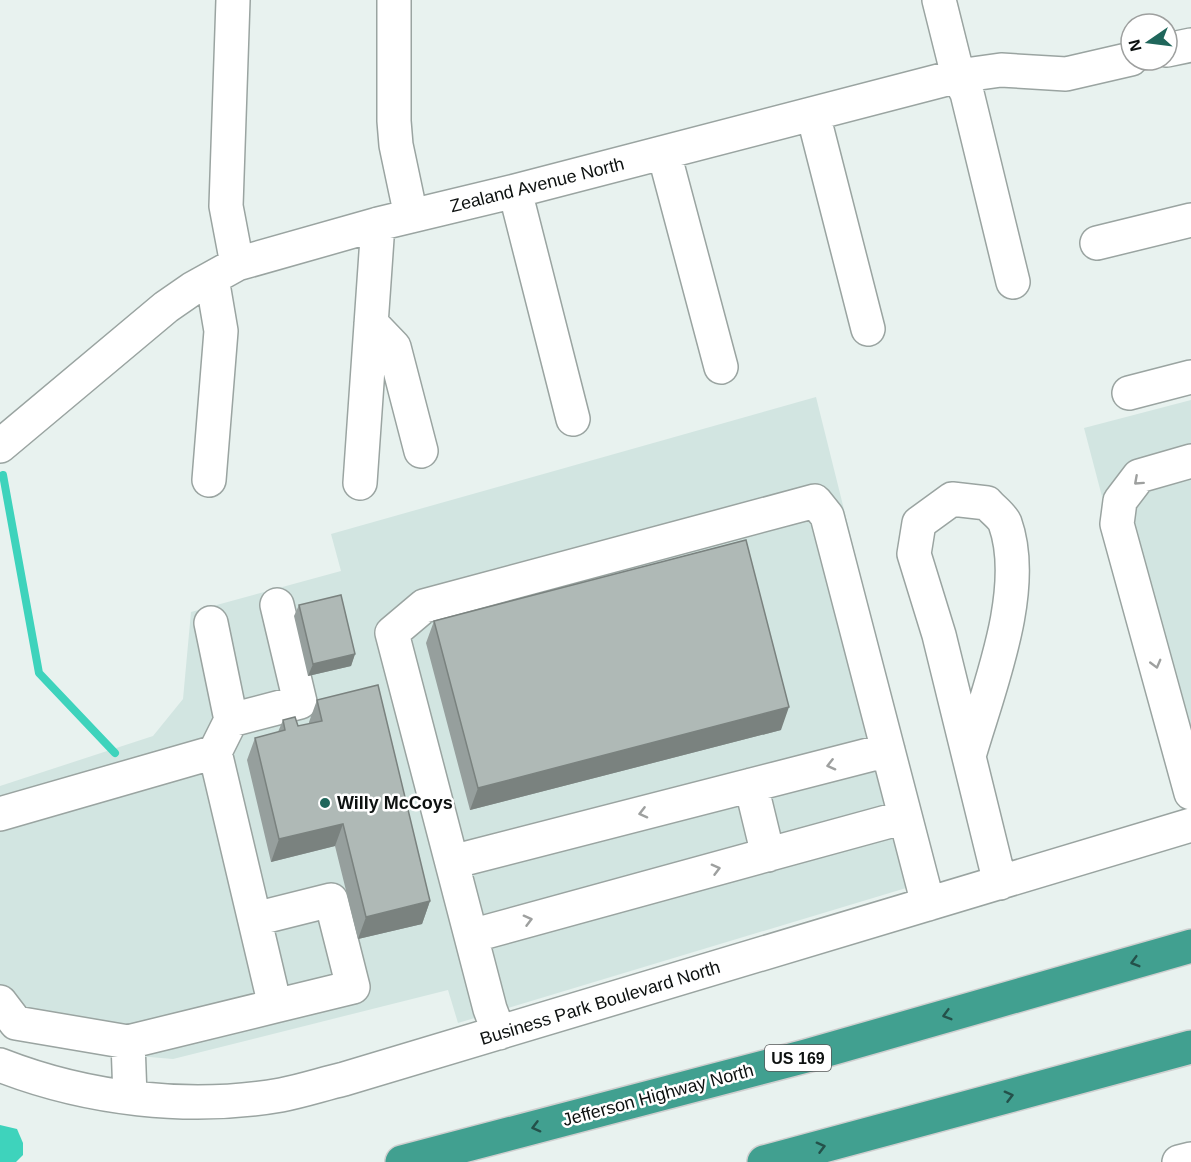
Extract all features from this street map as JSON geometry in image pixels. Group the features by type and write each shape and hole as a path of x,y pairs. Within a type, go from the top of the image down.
{"highway":[{"name":"Jefferson Highway North","path":"402,1162 806,1056 1191,946"},
{"path":"764,1162 1191,1047"}],"street":[{"path":"209,480 224,271 233,0"},
{"path":"394,0 394,121 396,145 411,216"},
{"path":"939,0 958,76 967,93 1013,282"},
{"name":"Zealand Avenue North","path":"0,446 166,307 224,271 378,224 664,153 958,76 1001,70 1066,74 1119,62"},
{"path":"813,114 868,329"},
{"path":"664,153 721,367"},
{"path":"514,191 573,418"},
{"path":"1097,243 1191,220"},
{"path":"360,483 378,224"},
{"path":"371,322 394,347 421,451"},
{"path":"1129,393 1191,376"},
{"path":"1188,772 1117,524 1120,501 1139,476 1191,460"},
{"path":"969,756 1011,609 1011,553 1005,521 987,503 952,499 919,523 914,554 939,635 1000,883"},
{"path":"499,1033 471,936 392,633 424,606 815,501 827,516 928,904"},
{"path":"231,720 300,702 277,605"},
{"path":"211,623 231,720 215,752 275,1006"},
{"path":"452,862 888,750"},
{"path":"0,814 215,752"},
{"path":"751,785 768,855"},
{"path":"471,936 905,817"},
{"name":"Business Park Boulevard North","path":"0,1065 73,1087 130,1097 226,1101 281,1095 344,1079 1191,825"},
{"path":"0,1002 16,1023 128,1042 353,987 331,900 255,919"},
{"path":"128,1042 130,1097"},
{"path":"1179,1162 1191,1160"}],"shaded area":[{"path":"816,397 936,879 458,1023 448,990 173,1059 102,1053 0,1023 0,786 153,736 183,699 191,612 341,571 331,534"},
{"path":"1191,400 1191,807 1184,809 1084,428"},
{"path":"0,1125 17,1129 23,1143 23,1155 16,1162 0,1162"}],"building":[{"path":"746,540 789,707 478,788 434,621"},
{"path":"341,595 355,654 313,664 299,605"},
{"name":"Willy McCoys","path":"378,685 430,901 366,917 343,824 279,839 255,738 285,730 283,720 295,717 298,726 322,721 317,700"}],"waterway":[{"path":"3,475 39,673 115,753"}],"place":[{"name":"Willy McCoys","path":"325,803"}]}
